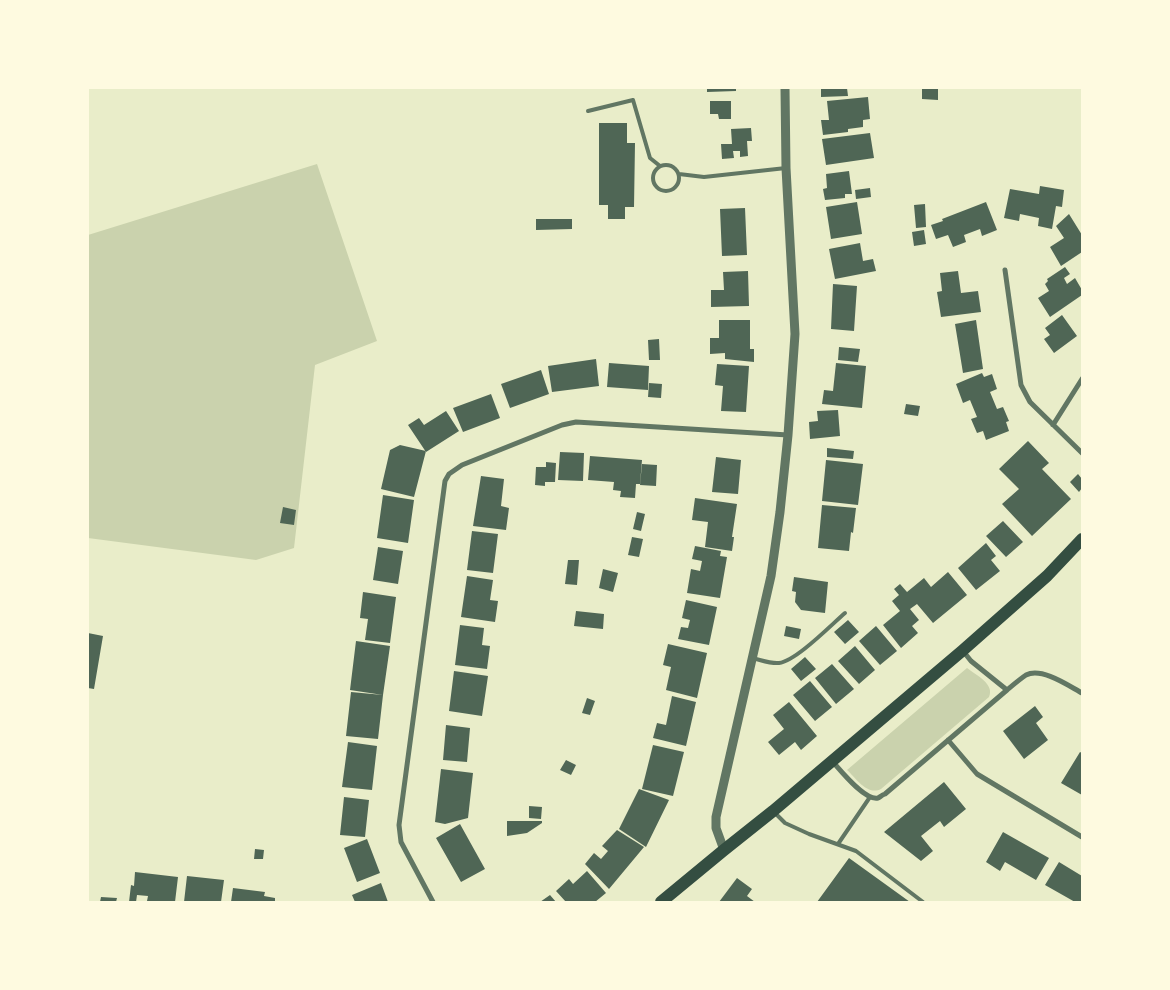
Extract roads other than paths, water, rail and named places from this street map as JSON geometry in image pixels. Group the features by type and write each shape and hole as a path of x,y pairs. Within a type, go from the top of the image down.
{"main road":[{"path":"661,902 773,812 831,760 962,651 1046,576 1082,539"}],"street":[{"path":"724,850 716,828 716,817 770,576 780,512 788,435 795,334 786,168 784,88"},
{"path":"1005,270 1022,385 1030,402 1082,454"},
{"path":"1053,425 1082,379"},
{"path":"433,902 401,842 399,825 446,481 449,474 462,464 562,425 576,422 788,435"},
{"path":"962,651 971,661 1007,690"},
{"path":"831,760 854,785 870,798 877,798 885,794 1028,674 1040,674 1054,678 1082,693"},
{"path":"948,740 977,774 1082,837"}],"lane":[{"path":"588,111 633,100 650,158 660,166"},
{"path":"665,164 672,165 679,174 676,186 672,190 660,190 653,181 652,175 660,166 665,164"},
{"path":"679,174 704,177 786,168"},
{"path":"752,658 778,663 785,661 808,646 845,613"},
{"path":"838,844 870,798"},
{"path":"773,812 785,823 856,851 923,902"}]}
